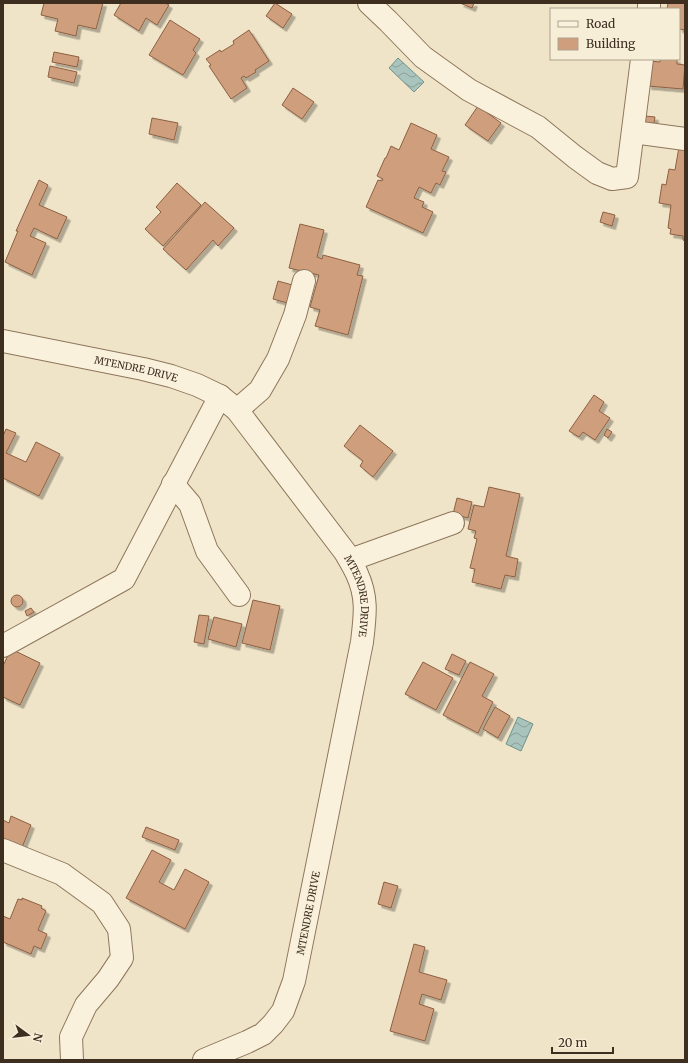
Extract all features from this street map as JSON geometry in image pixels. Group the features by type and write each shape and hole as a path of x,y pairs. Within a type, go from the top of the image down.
{"street":[{"path":"369,3 423,57 469,90 538,127 597,173 607,177 627,177 642,60"},
{"path":"633,132 685,139"},
{"path":"237,410 260,390 278,359 295,315 304,281"},
{"name":"MTENDRE DRIVE","path":"3,341 150,371 197,385 220,396 237,410 345,552 357,574 365,597 362,642 294,981 284,1011 262,1034 204,1060"},
{"path":"3,646 124,579 220,396"},
{"path":"173,484 190,504 207,551 240,595"},
{"path":"350,560 453,523"},
{"path":"3,850 62,874 102,903 119,929 122,958 108,980 86,1005 71,1037 72,1060"}],"water":[{"path":"398,58 424,82 414,92 389,68"},
{"path":"518,717 533,724 521,751 506,744"}],"building":[{"path":"44,3 103,3 96,29 78,25 76,36 55,31 58,19 41,15"},
{"path":"121,3 165,3 169,5 157,25 146,18 139,31 114,15"},
{"path":"275,3 292,14 283,28 266,16"},
{"path":"460,3 474,3 472,8"},
{"path":"668,3 685,3 685,30 680,29 680,8 667,8"},
{"path":"170,20 200,39 193,50 196,53 183,75 149,55"},
{"path":"249,30 269,61 255,70 256,72 246,78 244,76 241,78 247,88 231,99 206,59 220,50 221,52 234,44 233,41"},
{"path":"54,52 79,57 77,67 52,62"},
{"path":"660,60 677,60 677,64 685,65 683,89 648,86 650,61 660,62"},
{"path":"50,66 77,72 74,83 48,77"},
{"path":"293,88 314,102 302,119 282,105"},
{"path":"478,106 501,123 488,141 465,125"},
{"path":"645,116 655,117 653,129 644,128"},
{"path":"152,118 178,123 174,140 149,134"},
{"path":"411,123 437,135 431,149 449,157 442,171 446,172 440,185 436,183 431,193 419,187 414,198 424,202 422,207 433,212 423,233 366,207 378,180 382,181 383,179 377,176 391,146 399,150"},
{"path":"679,147 685,148 685,241 683,240 683,236 670,234 671,229 668,228 671,205 659,203 662,184 666,185 669,169 675,170"},
{"path":"39,180 48,185 39,205 67,217 57,239 34,228 30,236 46,243 32,275 5,262 18,231 16,231"},
{"path":"177,183 201,205 163,246 145,229 161,212 156,207"},
{"path":"205,202 234,228 218,246 213,240 186,270 163,249"},
{"path":"603,212 615,215 612,226 600,222"},
{"path":"300,224 324,230 317,257 322,259 323,255 360,265 357,275 363,276 348,335 315,326 320,310 310,307 319,275 289,268"},
{"path":"278,281 296,286 291,304 273,299"},
{"path":"594,395 604,402 599,411 610,418 595,440 583,432 579,437 569,431"},
{"path":"360,425 393,451 373,477 360,466 363,461 344,446"},
{"path":"6,429 16,433 6,453 26,462 36,442 60,454 39,496 3,478 3,436"},
{"path":"607,429 612,432 608,438 604,435"},
{"path":"489,487 520,494 506,556 518,559 515,577 505,575 501,589 472,582 475,569 470,568 477,539 474,538 476,531 468,529 474,505 484,507"},
{"path":"457,498 472,502 468,518 453,514"},
{"path":"17,595 21,597 23,601 21,605 17,607 13,605 11,601 13,597"},
{"path":"253,600 280,606 270,650 242,643"},
{"path":"31,608 34,612 27,616 25,611"},
{"path":"199,615 209,616 204,644 194,642"},
{"path":"214,617 242,624 236,647 208,639"},
{"path":"11,649 40,663 20,705 3,697 3,666"},
{"path":"452,654 466,661 459,675 445,669"},
{"path":"423,662 453,678 436,710 405,694"},
{"path":"470,662 494,674 482,696 493,702 478,733 443,715"},
{"path":"495,707 510,716 498,738 483,729"},
{"path":"11,816 31,825 21,850 3,843 3,820 9,823"},
{"path":"146,827 179,840 175,850 142,837"},
{"path":"152,850 171,860 159,882 174,890 185,869 209,882 185,929 126,898"},
{"path":"384,882 398,886 391,908 378,904"},
{"path":"22,898 42,906 41,908 46,911 38,930 47,934 41,949 34,946 31,954 3,942 3,916 10,919 18,899 22,900"},
{"path":"414,944 425,947 419,972 447,980 441,1000 422,994 419,1004 434,1009 425,1041 390,1031"}]}
